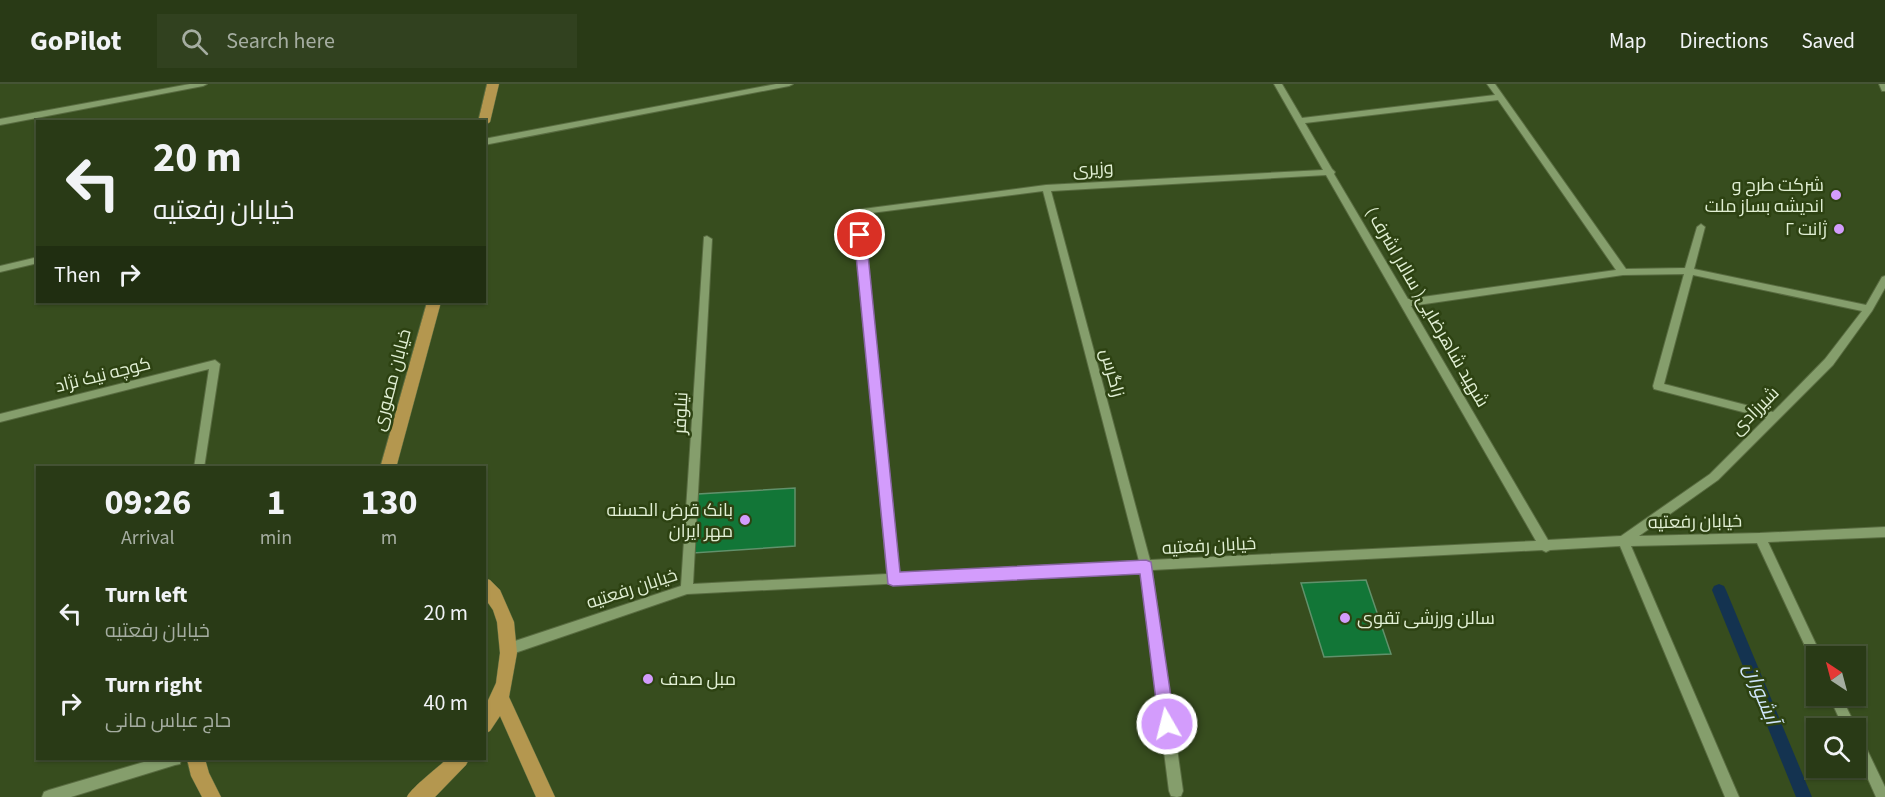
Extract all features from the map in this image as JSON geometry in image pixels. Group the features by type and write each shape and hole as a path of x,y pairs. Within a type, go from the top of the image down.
{"main road":[{"path":"484,120 493,84"},
{"name":"خیابان مصوری","path":"389,466 434,303"},
{"path":"486,587 504,616 509,649 507,673 500,697 486,722"},
{"path":"500,697 546,797"},
{"path":"196,760 200,776 212,797"},
{"path":"416,797 428,790 459,760"}],"street":[{"path":"0,122 203,84"},
{"path":"486,142 789,84"},
{"name":"شهید شاهرضایی( سالار اشرف )","path":"1278,84 1407,303 1546,547"},
{"path":"1491,84 1623,272"},
{"path":"1883,84 1885,89"},
{"path":"1300,121 1500,97"},
{"name":"وزیری","path":"893,579 858,212 1047,188 1331,172"},
{"name":"زاگرس","path":"1047,188 1146,567 1176,791"},
{"path":"1701,227 1658,386 1773,416"},
{"name":"نیلوفر","path":"687,589 707,239"},
{"path":"0,269 36,260"},
{"path":"1407,303 1623,272 1690,271 1869,309"},
{"name":"شیرزادی","path":"1623,541 1714,477 1829,362 1869,309 1885,279"},
{"name":"کوچه نیک نژاد","path":"0,417 214,364 199,466"},
{"name":"خیابان رفعتیه","path":"509,649 687,589 1546,547 1623,541 1885,532"},
{"path":"1760,538 1811,646"},
{"path":"1623,541 1732,797"},
{"path":"49,797 172,760"},
{"path":"1866,760 1883,797"}],"building":[{"name":"بانک قرض الحسنه مهر ایران","path":"795,488 795,546 693,553 698,494"},
{"name":"سالن ورزشی تقوی","path":"1366,580 1391,654 1324,657 1301,583"}],"waterway":[{"name":"آبشوران","path":"1719,590 1804,797"}],"place":[{"name":"شرکت طرح و اندیشه بساز ملت","path":"1836,195"},
{"name":"ژانت ۲","path":"1839,229"},
{"name":"بانک قرض الحسنه مهر ایران","path":"745,520"},
{"name":"سالن ورزشی تقوی","path":"1345,618"},
{"name":"مبل صدف","path":"648,679"}],"route":[{"path":"860,235 893,579 1146,567 1167,724"}]}
